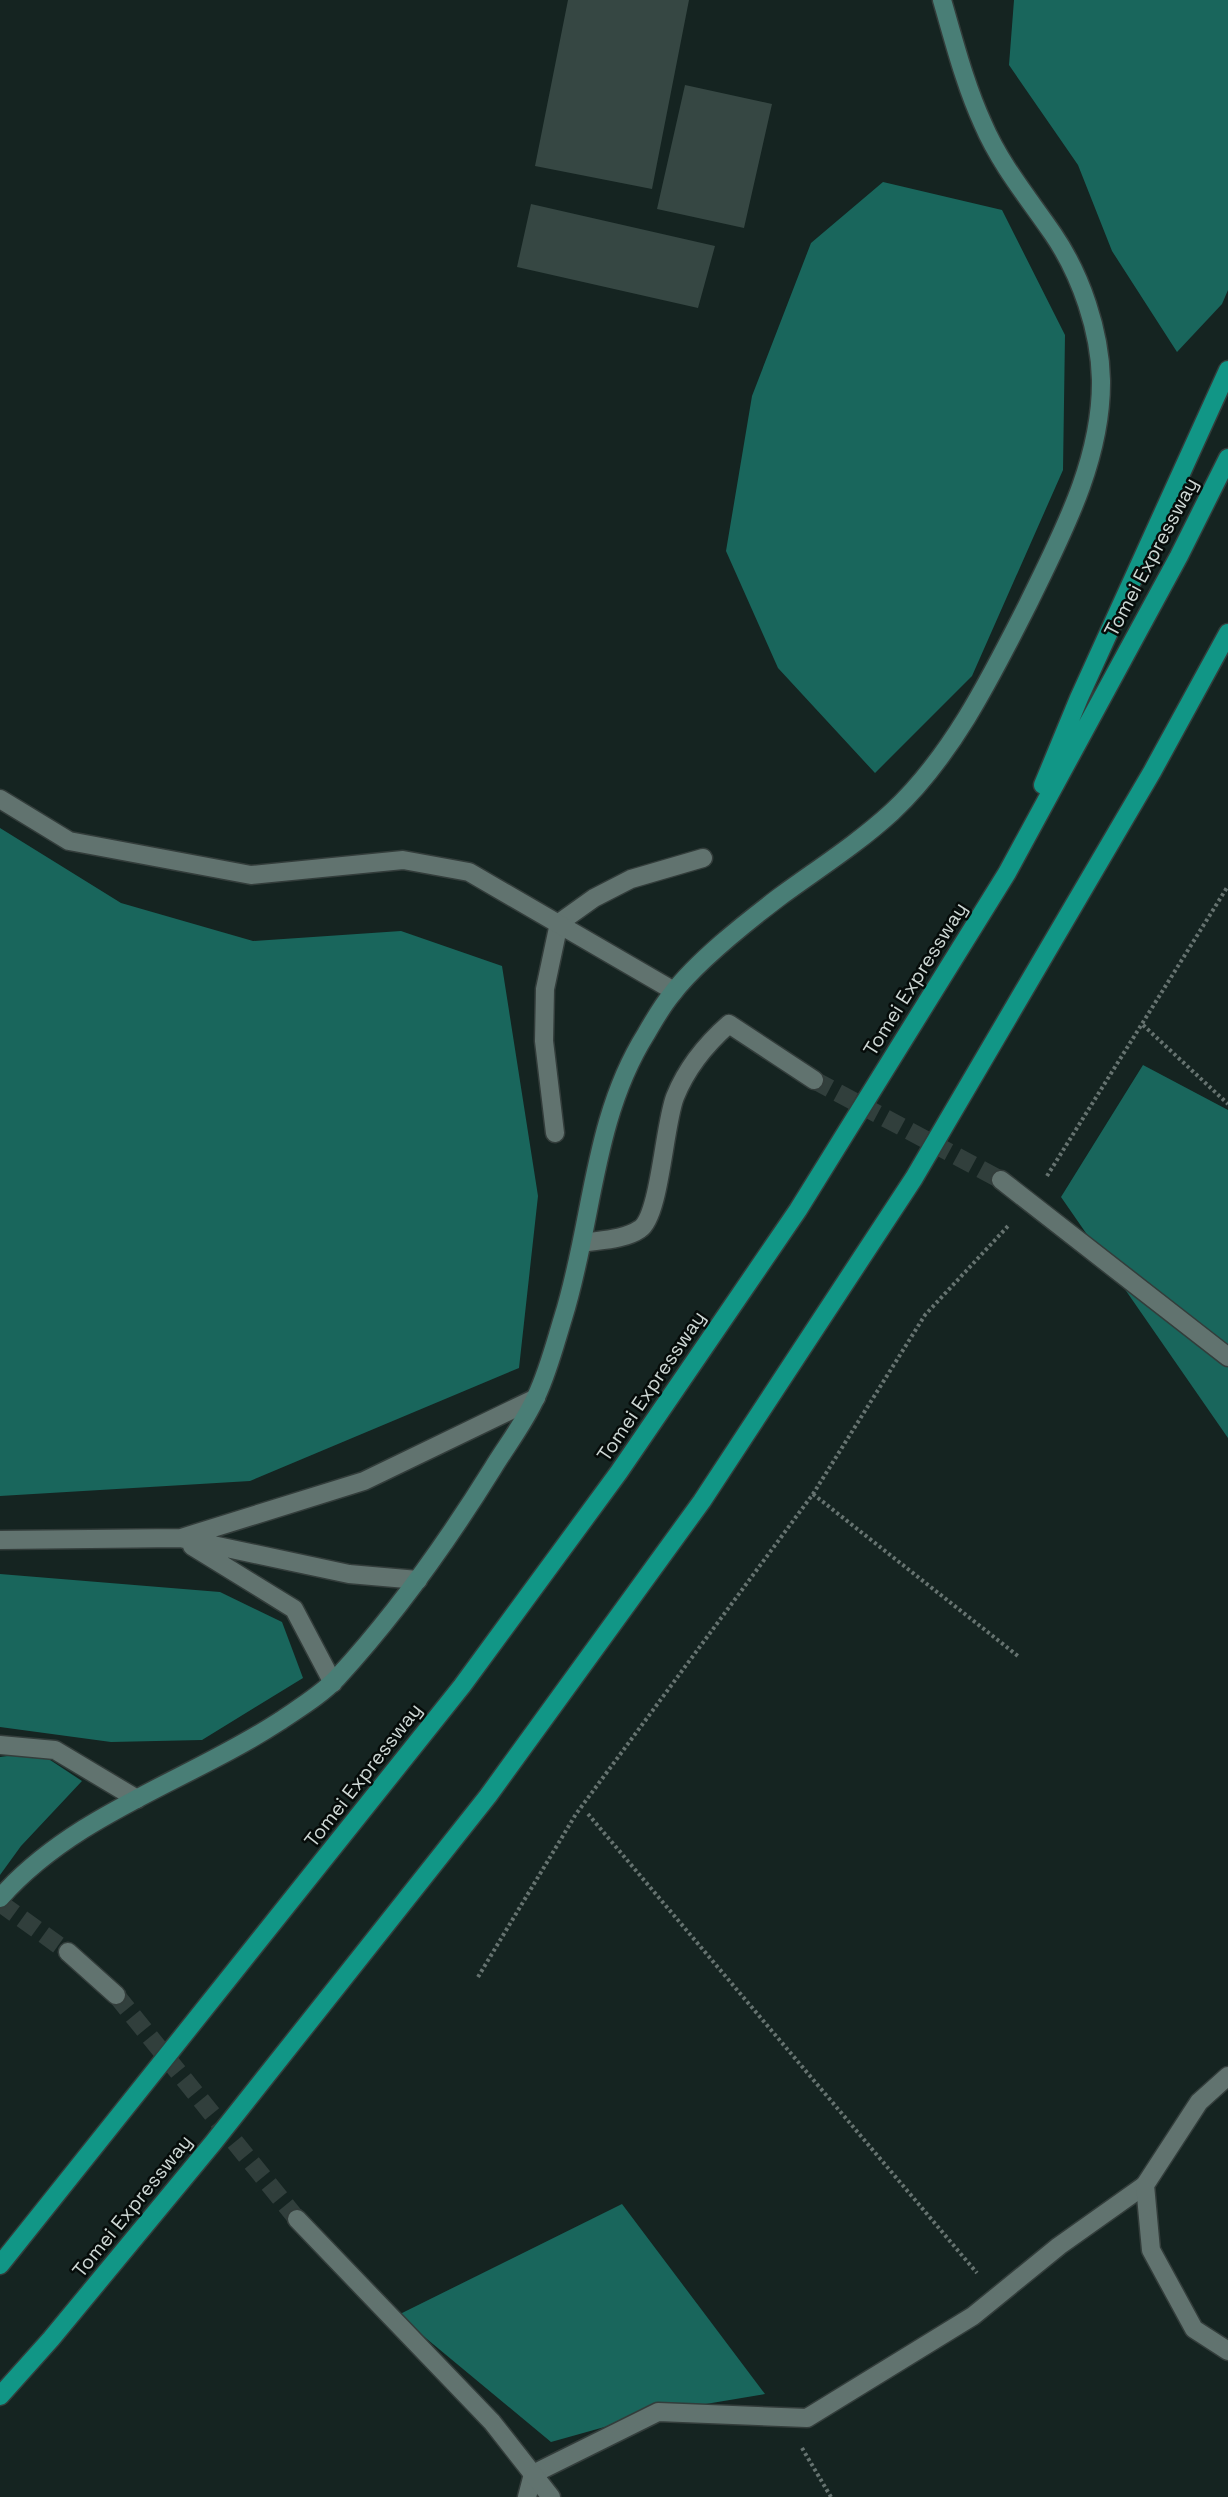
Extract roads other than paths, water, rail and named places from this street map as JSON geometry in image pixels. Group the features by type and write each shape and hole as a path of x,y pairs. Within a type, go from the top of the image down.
{"highway":[{"path":"1007,873 1079,698 1228,370"},
{"name":"Tomei Expressway","path":"0,2265 455,1696 619,1472 798,1210 1007,873 1179,556 1228,458"},
{"name":"Tomei Expressway","path":"0,2396 51,2339 213,2143 488,1796 702,1501 914,1178 1152,772 1228,633"}],"street":[{"path":"0,1898 34,1864 87,1827 252,1738 333,1683 418,1580 466,1511 536,1398 563,1318 582,1243 597,1159 612,1106 623,1077 642,1040 674,991 749,921 845,852 895,810 922,779 962,724 1009,640 1066,526 1081,489 1092,451 1101,384 1094,321 1058,241 1015,181 984,127 942,0"},
{"path":"0,800 69,842 251,875 403,860 469,872 674,991"},
{"path":"555,1133 544,1041 545,990 559,923 594,897 631,879 704,858"},
{"path":"582,1243 627,1234 639,1230 646,1223 654,1200 675,1098 694,1060 705,1046 729,1024 814,1080"},
{"path":"1001,1180 1228,1357"},
{"path":"180,1538 364,1481 536,1398"},
{"path":"180,1538 294,1609 333,1683"},
{"path":"0,1540 180,1538 349,1574 418,1580"},
{"path":"0,1744 55,1750 137,1799"},
{"path":"68,1952 116,1995"},
{"path":"527,2497 533,2474 658,2412 807,2418 973,2316 1059,2246 1145,2185 1200,2102 1228,2076"},
{"path":"1145,2185 1151,2250 1194,2329 1228,2351"},
{"path":"297,2219 492,2422 551,2497"}],"tunnel":[{"path":"814,1080 1001,1180"},
{"path":"0,1903 68,1952"},
{"path":"116,1995 297,2219"}]}
